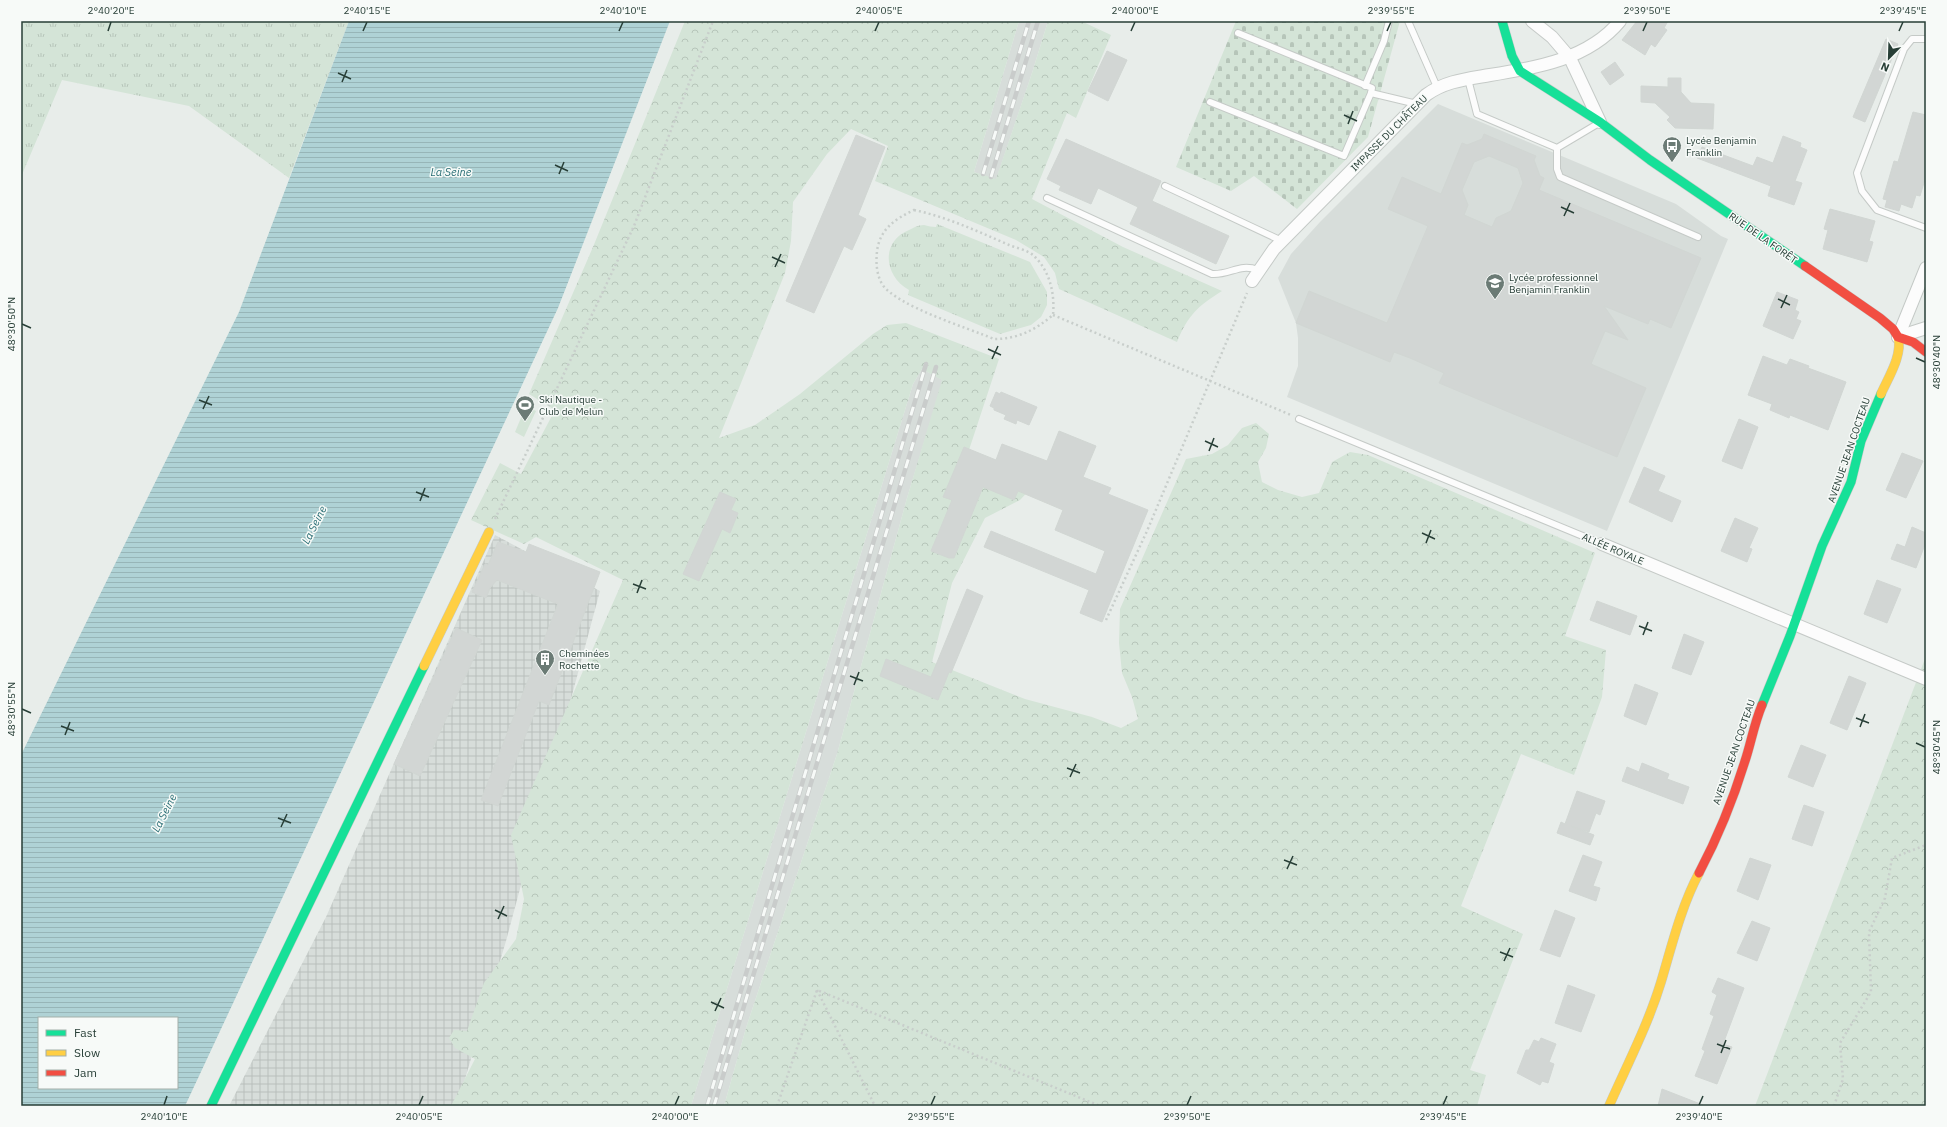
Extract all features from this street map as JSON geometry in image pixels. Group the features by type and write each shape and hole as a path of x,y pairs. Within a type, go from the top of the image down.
{"street":[{"path":"1502,21 1512,56 1520,70"},
{"name":"RUE DE LA FORÊT","path":"1532,21 1552,37 1570,58 1600,122"},
{"path":"1570,58 1613,30 1620,21"},
{"name":"IMPASSE DU CHÂTEAU","path":"1252,281 1258,270 1282,241 1417,104 1437,87 1468,79 1520,70 1570,58"},
{"name":"RUE DE LA FORÊT","path":"1520,70 1600,122 1611,132 1650,160 1880,318 1893,329 1898,337 1913,342 1926,352"},
{"path":"1898,337 1926,268"},
{"path":"1898,337 1926,328"},
{"name":"AVENUE JEAN COCTEAU","path":"1609,1106 1642,1032 1661,983 1671,945 1693,884 1715,842 1745,761 1756,719 1775,674 1822,546 1851,482 1861,441 1897,356 1900,344 1898,337"},
{"path":"211,1106 300,925 488,532"},
{"name":"ALLÉE ROYALE","path":"1602,544 1793,625 1926,679"}],"lane":[{"path":"1365,86 1384,41 1389,21"},
{"path":"1408,21 1437,87"},
{"path":"1210,102 1344,156 1370,93 1372,88 1238,34"},
{"path":"1926,39 1912,39 1904,49 1857,173 1862,191 1878,210 1926,228"},
{"path":"1468,79 1477,114 1557,148"},
{"path":"1370,93 1417,104"},
{"path":"1557,148 1600,122"},
{"path":"1557,148 1557,169 1560,177 1698,237"},
{"path":"1165,186 1282,241"},
{"path":"1048,198 1212,274 1222,275 1249,267 1258,270"},
{"name":"ALLÉE ROYALE","path":"1299,419 1602,544"}],"path":[{"path":"488,532 634,226 713,21"},
{"path":"914,210 940,216 1034,255 1046,273 1052,289 1054,301 1053,315 1039,326 1022,336 1006,339 994,339 902,301 882,284 876,266 878,247 885,228 899,217 914,210"},
{"path":"1106,620 1147,531 1252,281"},
{"path":"1053,315 1299,419"},
{"path":"1834,1106 1843,1079 1840,1043 1871,992 1869,932 1885,898 1892,858 1926,845"},
{"path":"777,1106 817,990"},
{"path":"817,990 875,1106"},
{"path":"817,990 1100,1106"}],"shaded area":[{"path":"1019,21 1048,21 996,180 974,172"},
{"name":"Lycée professionnel Benjamin Franklin","path":"1438,104 1676,204 1721,236 1728,239 1607,531 1287,397 1298,366 1298,338 1296,323 1278,278 1291,254 1320,222"},
{"path":"922,369 943,380 907,498 837,754 746,1028 724,1106 691,1106 913,384"},
{"path":"495,535 600,591 506,941 457,1106 229,1106 326,917"}],"green space":[{"path":"21,21 349,21 289,178 189,106 62,80 21,177"},
{"path":"685,21 1019,21 974,172 996,179 1048,21 1081,21 1111,35 1076,118 1067,113 1032,199 1123,247 1222,291 1195,312 1185,325 1177,342 1059,289 1055,273 1044,257 1016,240 875,181 888,146 851,129 827,154 793,202 791,241 785,273 719,438 755,425 800,394 873,334 887,325 906,323 999,359 968,453 1036,483 1020,500 985,518 952,583 932,662 1025,699 1092,717 1121,728 1138,719 1132,697 1122,673 1119,643 1120,609 1186,459 1212,454 1228,445 1242,428 1256,423 1269,434 1266,448 1258,462 1262,482 1278,490 1302,497 1319,493 1332,462 1350,452 1368,455 1595,553 1565,636 1606,650 1602,697 1574,775 1521,754 1461,906 1523,934 1470,1070 1486,1075 1477,1106 724,1106 746,1028 837,754 907,498 942,380 922,369 913,384 691,1106 451,1106 475,1059 455,1048 449,1038 454,1030 467,1031 484,983 516,939 524,899 511,835 623,580 536,537 524,544 471,520 500,463 521,474 555,410 529,394 593,247"},
{"path":"1236,21 1400,21 1368,137 1297,209 1254,176 1231,191 1176,167"},
{"path":"937,224 1030,262 1047,292 1047,305 1041,317 1031,325 1000,334 908,295 909,290 894,276 890,268 889,259 893,242 900,235 916,227 924,225 936,227"},
{"name":"Ski Nautique - Club de Melun","path":"526,406 536,411 524,437 515,432"},
{"path":"1926,656 1926,1106 1755,1106"}],"water":[{"name":"La Seine","path":"349,21 670,21 558,308 185,1106 21,1106 21,755 239,312"}],"building":[{"path":"1637,21 1668,21 1664,28 1667,30 1655,47 1651,44 1645,55 1622,40"},
{"path":"1886,39 1898,44 1865,122 1853,117"},
{"path":"1107,51 1127,60 1108,101 1088,91"},
{"path":"1615,62 1624,75 1610,85 1601,72"},
{"path":"1668,78 1681,78 1681,92 1691,103 1714,104 1713,129 1675,128 1667,120 1670,117 1655,103 1641,102 1641,86 1668,87"},
{"path":"1913,112 1926,115 1926,176 1920,196 1916,195 1912,208 1901,204 1899,211 1885,207 1887,200 1883,199 1894,161 1898,162"},
{"path":"1484,134 1536,156 1534,160 1540,176 1544,178 1539,190 1701,258 1671,328 1650,319 1648,324 1604,306 1628,340 1605,331 1591,364 1646,388 1617,457 1439,383 1444,373 1410,358 1394,352 1390,362 1296,323 1309,291 1387,323 1428,226 1388,209 1402,177 1441,194 1462,143 1467,145 1482,139","holes":["1489,156 1518,168 1523,183 1511,211 1496,218 1492,227 1464,215 1468,205 1462,190 1474,162"]},
{"path":"856,135 885,147 858,215 866,219 852,250 844,246 814,313 786,301"},
{"path":"1783,136 1801,143 1800,147 1807,150 1795,181 1802,183 1794,205 1768,196 1771,186 1697,158 1702,147 1753,166 1757,157 1773,163"},
{"path":"1066,139 1161,181 1152,201 1229,236 1216,264 1130,224 1138,207 1098,188 1091,204 1059,190 1061,186 1047,179"},
{"path":"1830,209 1875,221 1869,241 1873,242 1867,262 1823,249 1828,230 1824,229"},
{"path":"1777,292 1798,300 1795,310 1799,312 1796,319 1801,321 1793,339 1763,326"},
{"path":"1763,356 1787,365 1790,359 1809,366 1808,368 1846,382 1828,430 1790,415 1789,418 1770,410 1772,404 1748,395"},
{"path":"996,392 1000,394 1001,392 1037,407 1029,425 1017,420 1016,424 1004,419 1006,415 994,410 994,408 990,406"},
{"path":"1739,419 1758,427 1742,469 1722,461"},
{"path":"1059,431 1096,446 1083,477 1111,488 1108,494 1148,510 1102,622 1080,613 1089,590 984,547 991,531 1096,574 1105,551 1055,530 1063,510 1018,491 1014,500 983,487 954,558 949,558 931,551 952,500 943,497 964,447 996,460 1002,444 1047,461"},
{"path":"1902,453 1923,461 1906,498 1886,490"},
{"path":"1644,467 1665,476 1658,491 1681,501 1672,522 1629,502"},
{"path":"720,492 736,499 731,510 738,513 730,533 722,529 699,581 683,574"},
{"path":"1735,518 1758,528 1749,548 1752,549 1747,562 1721,551"},
{"path":"1912,527 1926,533 1926,542 1916,568 1891,559 1897,544 1905,547"},
{"name":"Cheminées Rochette","path":"498,542 526,552 529,544 600,572 549,705 539,701 498,806 481,800 558,604 497,580 490,588 486,598 472,592 485,564 488,565"},
{"path":"1877,580 1901,589 1887,623 1864,614"},
{"path":"967,589 983,596 951,673 949,672 938,700 880,676 886,659 931,677"},
{"path":"1597,601 1637,616 1630,635 1590,620"},
{"path":"456,628 482,640 420,776 394,764"},
{"path":"1684,634 1704,642 1691,675 1672,668"},
{"path":"1849,676 1866,683 1847,730 1830,723"},
{"path":"1635,684 1658,693 1646,725 1624,716"},
{"path":"1801,745 1826,755 1813,787 1788,777"},
{"path":"1642,763 1669,774 1667,779 1689,787 1683,804 1622,781 1627,767 1639,772"},
{"path":"1577,791 1605,801 1600,815 1596,813 1589,832 1571,826 1594,835 1590,845 1557,833 1561,822 1565,824"},
{"path":"1804,805 1824,812 1812,846 1792,839"},
{"path":"1583,855 1602,862 1593,886 1600,888 1596,901 1569,891"},
{"path":"1750,858 1771,865 1758,900 1737,891"},
{"path":"1555,910 1575,918 1560,957 1540,950"},
{"path":"1752,921 1770,928 1757,961 1737,953"},
{"path":"1718,978 1744,988 1723,1044 1732,1047 1717,1084 1695,1076 1705,1051 1702,1049 1714,1016 1710,1014 1717,995 1712,992"},
{"path":"1568,985 1595,995 1581,1032 1555,1023"},
{"path":"1541,1038 1556,1044 1549,1062 1554,1064 1548,1083 1542,1081 1540,1085 1517,1073 1526,1050 1529,1050 1534,1040 1539,1042"},
{"path":"1662,1089 1703,1105 1703,1106 1658,1106"}],"railway":[{"path":"983,174 1029,21"},
{"path":"991,177 1038,21"},
{"path":"707,1106 926,364"},
{"path":"714,1106 936,367"}],"traffic: fast":[{"path":"1502,21 1512,56 1520,71 1600,122 1650,160 1805,266"},
{"path":"1762,705 1790,636 1822,546 1851,482 1861,441 1881,394"},
{"path":"211,1106 424,666"}],"traffic: slow":[{"path":"1881,394 1897,359 1899,344 1898,337"},
{"path":"424,666 489,532"},
{"path":"1609,1106 1650,1014 1682,913 1699,873"}],"traffic: jam":[{"path":"1805,266 1880,318 1893,329 1898,337 1913,342 1926,352"},
{"path":"1699,873 1713,846 1730,804 1762,705"}],"place":[{"name":"Lycée Benjamin Franklin","path":"1672,163"},
{"name":"Lycée professionnel Benjamin Franklin","path":"1495,300"},
{"name":"Ski Nautique - Club de Melun","path":"525,422"},
{"name":"Cheminées Rochette","path":"545,676"}]}
